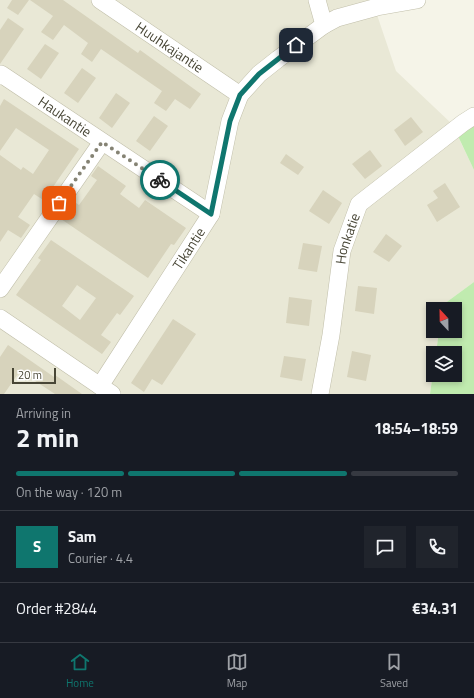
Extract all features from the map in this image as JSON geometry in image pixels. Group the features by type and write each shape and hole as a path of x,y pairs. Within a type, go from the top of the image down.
{"street":[{"name":"Huuhkajantie","path":"100,0 240,95"},
{"path":"317,0 324,25"},
{"name":"Tikantie","path":"106,390 211,214 230,121 240,95 259,74 324,25 352,13 417,0"},
{"name":"Haukantie","path":"0,75 211,214"},
{"name":"Honkatie","path":"320,394 331,335 342,251 359,204 474,116"},
{"path":"0,289 102,142"},
{"path":"0,318 106,390"}],"shaded area":[{"path":"0,0 372,0 396,71 452,124 474,170 474,282 447,302 426,302 426,338 438,338 437,346 426,346 426,382 432,382 430,394 0,394"}],"green space":[{"path":"474,121 474,170 457,134"},
{"path":"474,282 474,394 430,394 432,382 462,382 462,346 437,346 438,338 462,338 462,302 447,302"}],"building":[{"path":"12,0 29,0 18,15 7,8"},
{"path":"30,0 63,0 138,53 140,50 201,94 190,109 175,99 166,111 154,103 162,91 101,49 92,62 81,54 88,43 64,25 53,40 41,32 53,16"},
{"path":"8,18 24,29 0,64 0,30"},
{"path":"45,44 59,53 41,79 27,69"},
{"path":"82,68 96,78 78,103 64,93"},
{"path":"116,93 130,103 112,128 99,118"},
{"path":"4,99 79,149 53,187 57,189 48,203 34,194 18,217 30,225 21,238 8,230 0,242 0,155 21,170 23,167 33,174 49,150 16,128 0,151 0,106"},
{"path":"154,116 168,126 150,151 136,141"},
{"path":"411,117 423,132 405,146 394,130"},
{"path":"370,150 382,166 365,179 352,164"},
{"path":"286,154 304,167 298,175 280,163"},
{"path":"98,166 126,186 120,194 139,208 145,200 186,228 174,245 171,244 148,278 61,219 73,201 79,205 97,180 91,176"},
{"path":"445,183 460,207 437,222 427,205 438,198 433,191"},
{"path":"323,190 342,203 329,224 309,211"},
{"path":"386,234 402,246 389,262 373,252"},
{"path":"51,240 134,296 120,315 117,313 101,335 111,342 102,354 16,295 41,260 38,258","holes":["77,285 96,298 80,320 62,306"]},
{"path":"303,243 322,246 317,272 298,269"},
{"path":"358,286 377,288 374,314 355,311"},
{"path":"289,297 312,300 309,326 286,323"},
{"path":"173,319 196,334 162,385 152,379 144,392 131,383"},
{"path":"8,345 54,377 55,375 82,394 55,394 20,371 4,394 0,394 0,357"},
{"path":"352,351 371,355 366,381 347,377"},
{"path":"284,356 306,359 302,381 280,377"}],"way so far":[{"path":"59,203 102,142 160,180"}],"route":[{"path":"160,180 211,214 214,206 230,121 234,107 240,95 259,74 296,45"}]}
